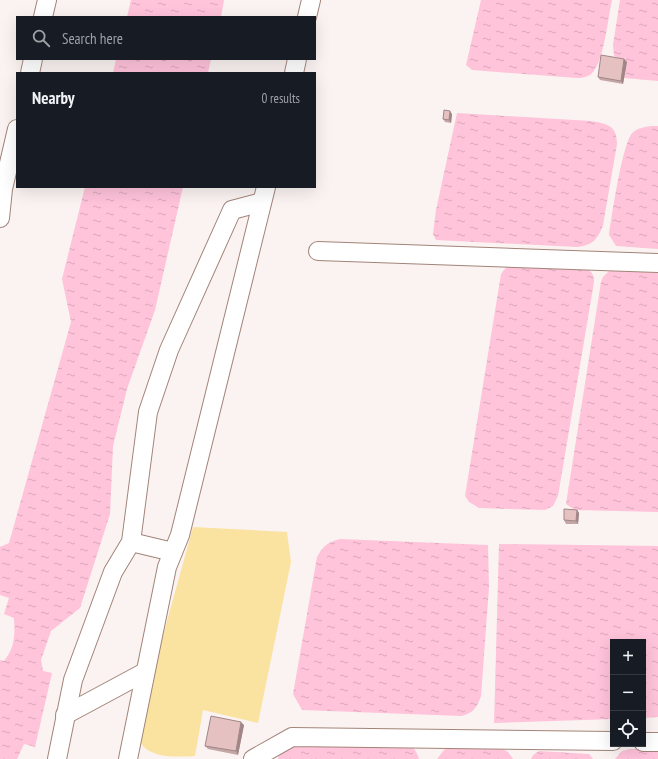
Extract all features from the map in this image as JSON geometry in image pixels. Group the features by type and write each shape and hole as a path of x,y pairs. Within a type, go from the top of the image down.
{"street":[{"path":"43,16 47,0"},
{"path":"307,16 311,0"},
{"path":"30,72 33,60"},
{"path":"294,72 297,60"},
{"path":"0,218 3,189 16,133"},
{"path":"58,759 65,715 73,680 113,572 131,542 148,412 169,350 232,210 264,195"},
{"path":"128,759 167,567 180,535 264,195"},
{"path":"318,252 658,263"},
{"path":"131,542 173,552"},
{"path":"65,715 145,672"},
{"path":"253,759 292,737 610,741"},
{"path":"646,742 658,742"}],"shaded area":[{"path":"193,527 287,532 291,562 258,723 203,710 195,756 179,757 162,755 148,750 143,746 139,739 138,726"}],"water":[{"path":"131,0 224,0 221,16 127,16"},
{"path":"481,0 612,0 603,50 596,67 589,75 577,78 472,70 466,65"},
{"path":"620,0 658,0 658,81 624,78 627,62 614,56 613,45"},
{"path":"116,60 211,60 208,72 113,72"},
{"path":"457,113 591,121 610,126 617,138 617,144 603,225 597,238 587,245 577,247 436,240 433,234 436,210"},
{"path":"651,126 658,126 658,249 616,246 609,235 621,164 625,150 633,132"},
{"path":"85,188 183,188 155,310 127,389 113,446 110,514 80,608 51,631 41,660 43,671 52,673 35,747 24,744 17,759 0,759 0,660 4,661 8,656 14,641 14,618 4,614 9,598 0,595 0,547 9,543 71,322 62,279"},
{"path":"508,265 586,268 594,277 558,496 553,506 545,510 479,508 469,502 465,496 501,274"},
{"path":"610,270 658,272 658,512 575,510 566,504 601,282 603,277"},
{"path":"340,539 488,545 489,587 481,696 472,712 461,716 302,710 293,694 317,557 326,545"},
{"path":"499,544 658,546 658,717 646,718 646,639 610,639 610,719 494,723"},
{"path":"281,740 408,743 415,750 419,759 278,759"},
{"path":"448,747 501,748 508,752 513,759 437,759"},
{"path":"630,749 658,749 658,759 615,759 622,751"},
{"path":"539,751 589,754 593,759 531,759 533,755"}],"building":[{"path":"601,55 624,59 621,81 598,77"},
{"path":"444,110 450,111 449,120 443,119"},
{"path":"564,509 577,510 576,521 564,520"},
{"path":"211,716 241,722 236,751 205,746"}]}
